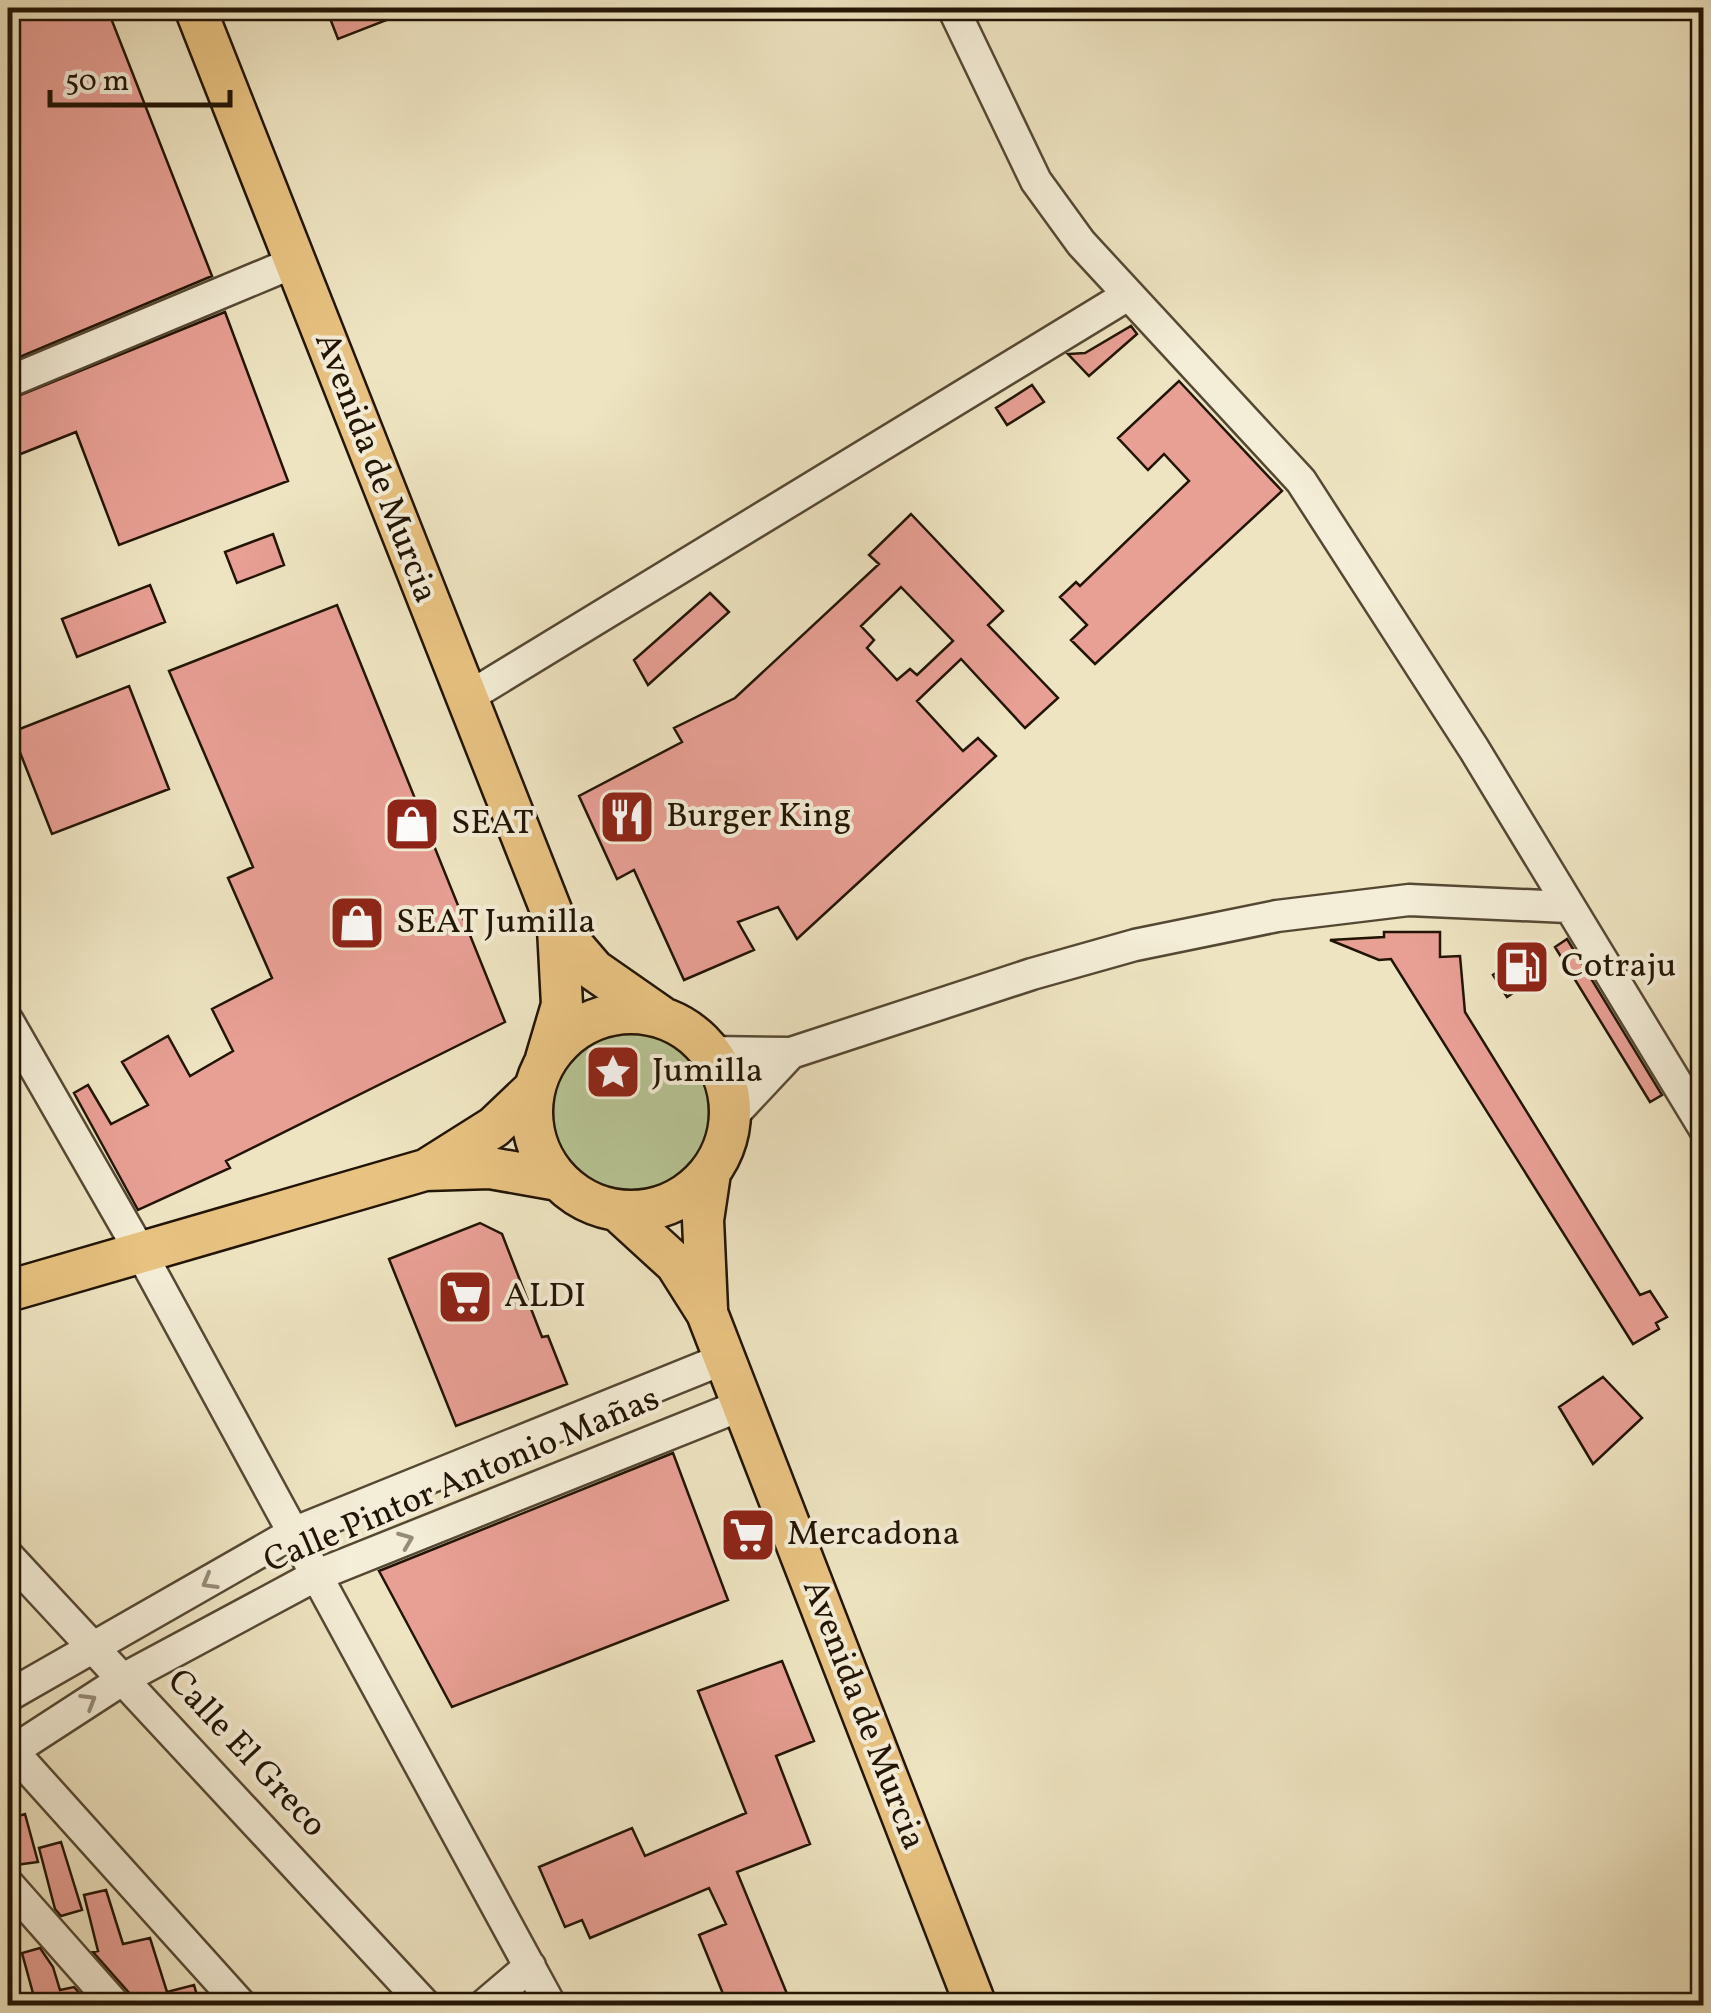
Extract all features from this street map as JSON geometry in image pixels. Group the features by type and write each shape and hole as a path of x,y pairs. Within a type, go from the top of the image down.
{"main road":[{"name":"Avenida de Murcia","path":"195,8 558,928 564,975 562,1005 540,1074"},
{"name":"Avenida de Murcia","path":"558,928 608,982 665,1019"},
{"path":"425,1170 494,1127 569,1034 599,1018 632,1013 665,1019 710,1052 725,1079 732,1116 722,1151 710,1173 684,1196 652,1209 618,1211 576,1195 558,1180 540,1153 532,1121 540,1074"},
{"path":"8,1291 425,1170 490,1168 558,1180"},
{"name":"Avenida de Murcia","path":"707,1313 704,1220 710,1173"},
{"name":"Avenida de Murcia","path":"618,1211 676,1264 707,1313 976,2006"}],"street":[{"path":"953,8 1036,181 1128,296 1301,481 1454,716 1566,907 1704,1128"},
{"path":"8,382 296,262"},
{"path":"465,700 1128,296"},
{"path":"710,1052 791,1053 1032,974 1136,945 1277,916 1410,900 1566,907"},
{"path":"8,1021 141,1253 551,2006"},
{"path":"732,1116 791,1053"},
{"name":"Calle Pintor Antonio Mañas","path":"8,1696 293,1534 726,1358"},
{"name":"Calle Pintor Antonio Mañas","path":"9,1750 125,1678 315,1576 742,1405"},
{"name":"Calle El Greco","path":"8,1556 426,2006"},
{"path":"9,1750 242,2006"},
{"path":"8,1884 116,2006"},
{"path":"483,2006 530,1966"}],"green space":[{"path":"631,1030 662,1036 689,1053 706,1080 712,1111 706,1142 689,1169 662,1186 631,1192 600,1186 573,1169 556,1142 550,1111 556,1080 573,1053 600,1036"}],"building":[{"path":"8,8 107,8 212,276 8,362"},
{"path":"326,8 415,8 415,9 338,39"},
{"path":"225,312 288,481 119,545 76,432 18,455 8,427 8,400"},
{"path":"1131,326 1137,334 1089,376 1068,354 1085,353"},
{"path":"1179,381 1282,491 1095,664 1071,640 1087,625 1060,597 1076,582 1080,586 1189,481 1164,454 1148,470 1118,438"},
{"path":"1032,385 1044,402 1007,425 996,408"},
{"path":"911,514 1003,611 988,625 1058,698 1025,728 961,659 917,701 963,751 978,738 996,756 797,939 778,907 738,922 754,950 684,980 634,870 617,879 579,796 682,742 674,728 735,698 879,564 869,555","holes":["901,587 953,641 917,675 910,669 897,680 867,648 874,640 861,626"]},
{"path":"273,534 284,565 237,583 225,552"},
{"path":"150,585 165,622 77,657 62,619"},
{"path":"710,593 729,612 648,685 634,660"},
{"path":"337,605 505,1022 226,1161 230,1168 138,1210 74,1093 88,1085 111,1124 148,1105 122,1062 168,1036 190,1076 233,1051 212,1009 272,978 228,878 253,867 169,671"},
{"path":"129,686 169,789 52,834 12,732"},
{"path":"1384,932 1440,932 1440,957 1460,956 1465,1012 1640,1295 1650,1291 1667,1317 1656,1323 1659,1329 1633,1344 1391,959 1379,960 1330,940 1384,937"},
{"path":"1567,939 1662,1095 1650,1102 1555,947"},
{"path":"1529,952 1543,973 1507,997 1493,975"},
{"name":"ALDI","path":"480,1223 502,1234 542,1337 548,1336 567,1384 456,1426 389,1259"},
{"path":"1603,1377 1642,1418 1593,1464 1559,1407"},
{"path":"673,1453 728,1600 452,1707 379,1571"},
{"path":"782,1661 814,1741 776,1756 810,1844 737,1872 792,2006 728,2006 699,1935 726,1924 709,1888 590,1938 582,1920 565,1927 539,1867 632,1828 645,1856 746,1813 698,1691"},
{"path":"25,1814 38,1862 8,1866 8,1819"},
{"path":"61,1842 82,1910 61,1916 55,1909 39,1848"},
{"path":"106,1890 123,1944 150,1938 167,1992 194,1985 200,2006 134,2006 130,1994 93,1952 98,1951 84,1895"},
{"path":"40,1948 53,1967 60,1990 74,1987 91,2006 29,2006 28,1998 34,1997 22,1953"}],"place":[{"name":"Burger King","path":"627,817"},
{"name":"SEAT","path":"412,824"},
{"name":"SEAT Jumilla","path":"357,923"},
{"name":"Cotraju","path":"1522,967"},
{"name":"Jumilla","path":"613,1072"},
{"name":"ALDI","path":"465,1297"},
{"name":"Mercadona","path":"748,1535"}]}
